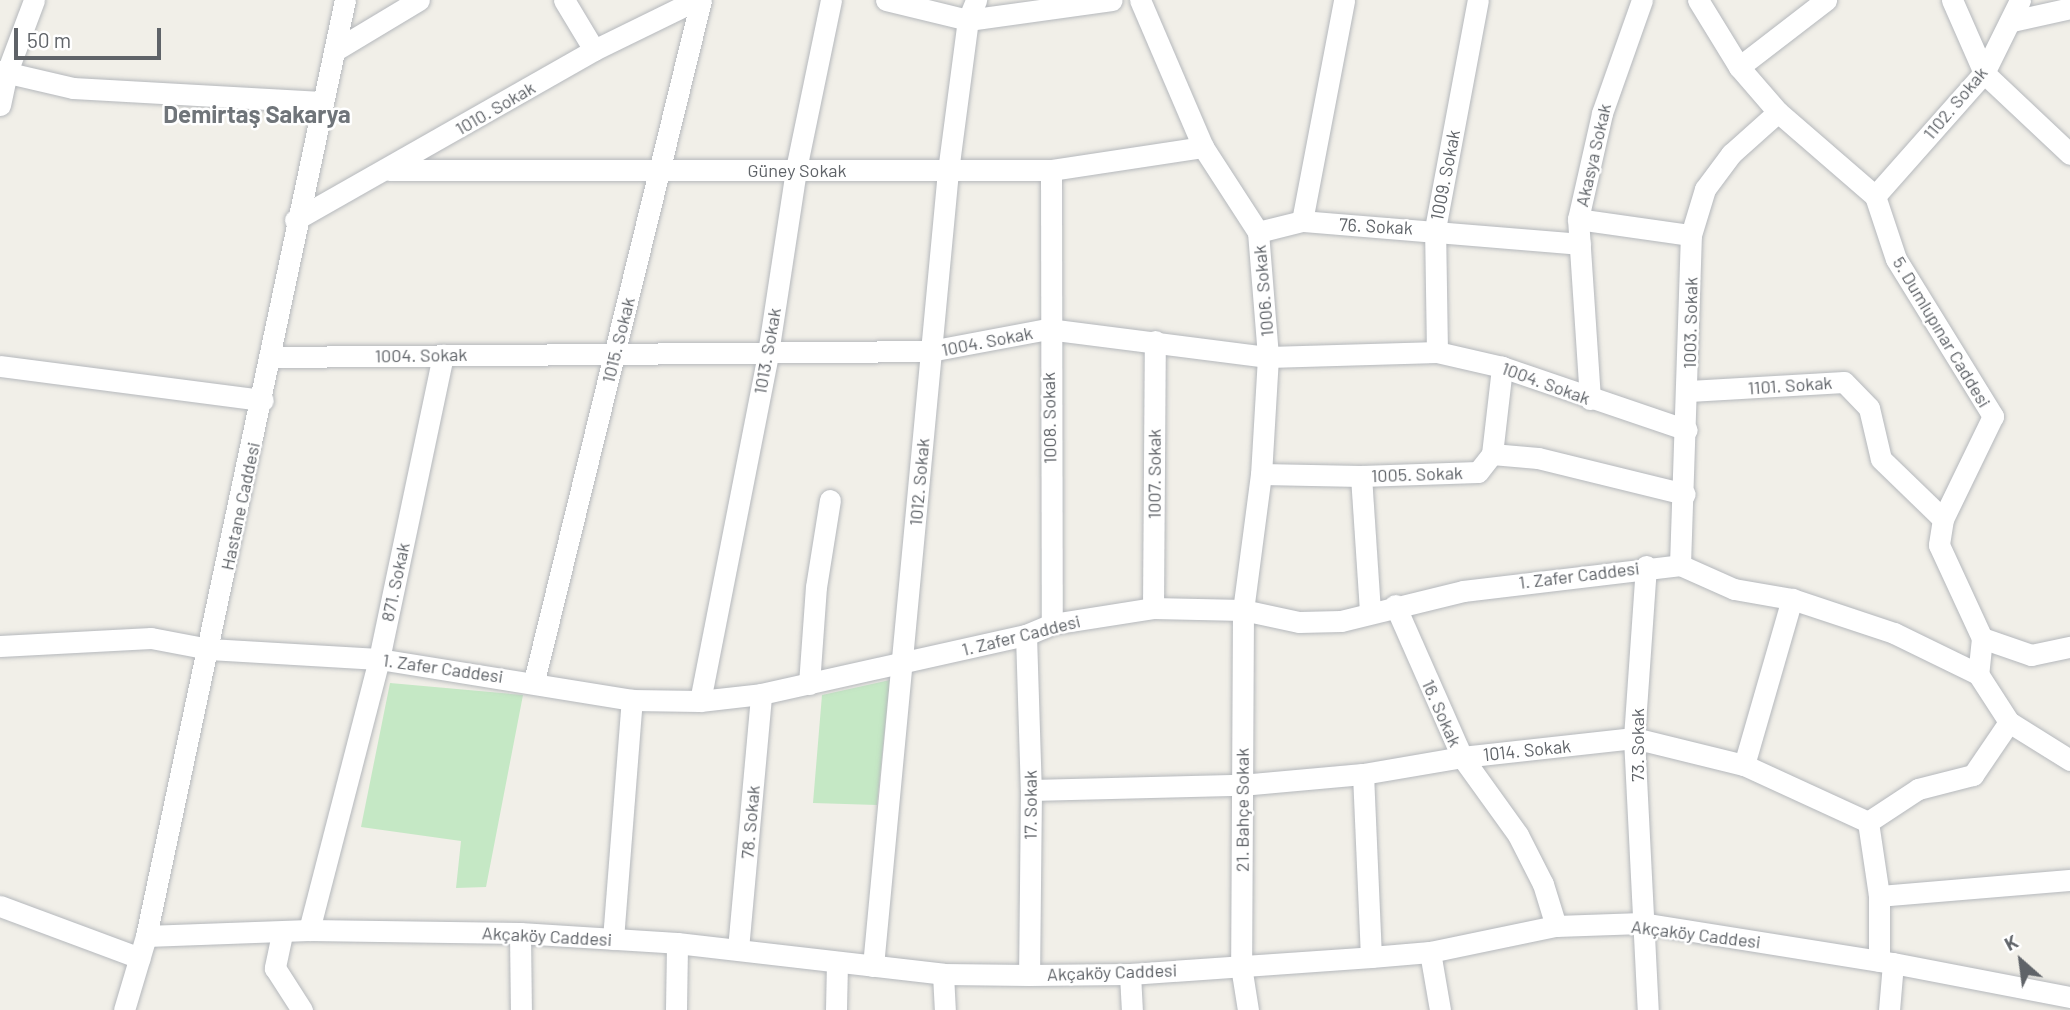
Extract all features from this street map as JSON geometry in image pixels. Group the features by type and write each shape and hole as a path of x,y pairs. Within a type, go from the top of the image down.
{"street":[{"path":"0,105 3,72 34,0"},
{"name":"Hastane Caddesi","path":"124,1010 146,936 209,649 272,357 295,220 345,0"},
{"path":"334,51 419,0"},
{"path":"564,0 594,50"},
{"name":"1010. Sokak","path":"295,220 389,170 594,50 699,0"},
{"name":"1015. Sokak","path":"534,681 662,171 699,0"},
{"name":"1013. Sokak","path":"700,701 768,353 796,169 831,0"},
{"path":"886,0 968,20 1112,0"},
{"name":"1012. Sokak","path":"873,966 948,171 968,20 976,0"},
{"name":"1006. Sokak","path":"1140,0 1203,147 1258,232 1268,357 1261,474 1243,610"},
{"path":"1302,221 1344,0"},
{"name":"1009. Sokak","path":"1437,352 1435,229 1478,0"},
{"name":"Akasya Sokak","path":"1590,399 1578,219 1602,113 1642,0"},
{"path":"1698,0 1739,67 1778,112 1875,195"},
{"path":"1739,67 1826,0"},
{"path":"1952,0 1984,73 2070,154"},
{"name":"1102. Sokak","path":"1875,195 1984,73 2012,21 2020,0"},
{"path":"2012,21 2070,8"},
{"path":"3,72 73,88 322,102"},
{"name":"1003. Sokak","path":"1680,565 1689,391 1691,235 1705,189 1731,154 1778,112"},
{"name":"Güney Sokak","path":"389,170 1051,170 1203,147"},
{"name":"1008. Sokak","path":"1051,170 1048,329 1052,624"},
{"name":"5. Dumlupınar Caddesi","path":"1875,195 1896,259 1993,416 1943,519 1939,545 1982,638"},
{"path":"1578,219 1691,235"},
{"name":"76. Sokak","path":"1258,232 1302,221 1435,229 1580,244"},
{"name":"1004. Sokak","path":"272,357 930,351 1048,329 1268,357 1437,352 1502,366 1590,399 1687,430"},
{"name":"1007. Sokak","path":"1153,608 1154,341"},
{"name":"871. Sokak","path":"309,930 379,659 443,355"},
{"path":"0,366 262,400"},
{"path":"1502,366 1492,454 1538,458 1685,494"},
{"name":"1101. Sokak","path":"1689,391 1844,382 1869,408 1881,459 1943,519"},
{"name":"1005. Sokak","path":"1261,474 1361,476 1478,471 1492,454"},
{"path":"1361,476 1370,612"},
{"path":"810,684 817,587 831,500"},
{"name":"1. Zafer Caddesi","path":"0,646 151,638 209,649 379,659 534,681 632,700 700,701 761,694 810,684 1026,635 1052,624 1153,608 1243,610 1299,622 1340,621 1395,605 1646,566 1680,565 1734,589 1792,599 1894,633 1978,674"},
{"name":"73. Sokak","path":"1646,566 1634,738 1648,1010"},
{"path":"1744,765 1792,599"},
{"name":"16. Sokak","path":"1395,605 1462,757 1518,835 1543,884 1556,926"},
{"name":"21. Bahçe Sokak","path":"1243,610 1241,965 1248,1010"},
{"name":"17. Sokak","path":"1026,635 1031,790 1030,975"},
{"path":"2070,647 2031,655 1982,638 1978,674 2009,722 2070,760"},
{"name":"78. Sokak","path":"738,949 761,694"},
{"path":"613,939 632,700"},
{"path":"1889,1010 1880,896 1868,822 1918,789 1973,775 2009,722"},
{"name":"1014. Sokak","path":"1031,790 1241,785 1363,774 1462,757 1634,738 1744,765 1868,822"},
{"path":"1363,774 1371,957"},
{"path":"1880,896 2070,880"},
{"path":"0,906 140,958"},
{"name":"Akçaköy Caddesi","path":"146,936 309,930 520,933 677,943 943,974 1030,975 1130,974 1430,952 1556,926 1642,923 1886,962 2070,997"},
{"path":"282,933 275,968 302,1010"},
{"path":"520,933 521,1010"},
{"path":"676,1010 677,943"},
{"path":"1430,952 1440,1010"},
{"path":"836,1010 837,962"},
{"path":"943,974 945,1010"},
{"path":"1130,974 1132,1010"}],"green space":[{"path":"890,680 877,805 813,803 822,695"},
{"path":"390,683 523,695 486,887 456,888 461,841 361,827"}],"district":[{"name":"Demirtaş Sakarya","path":"257,114"}]}
